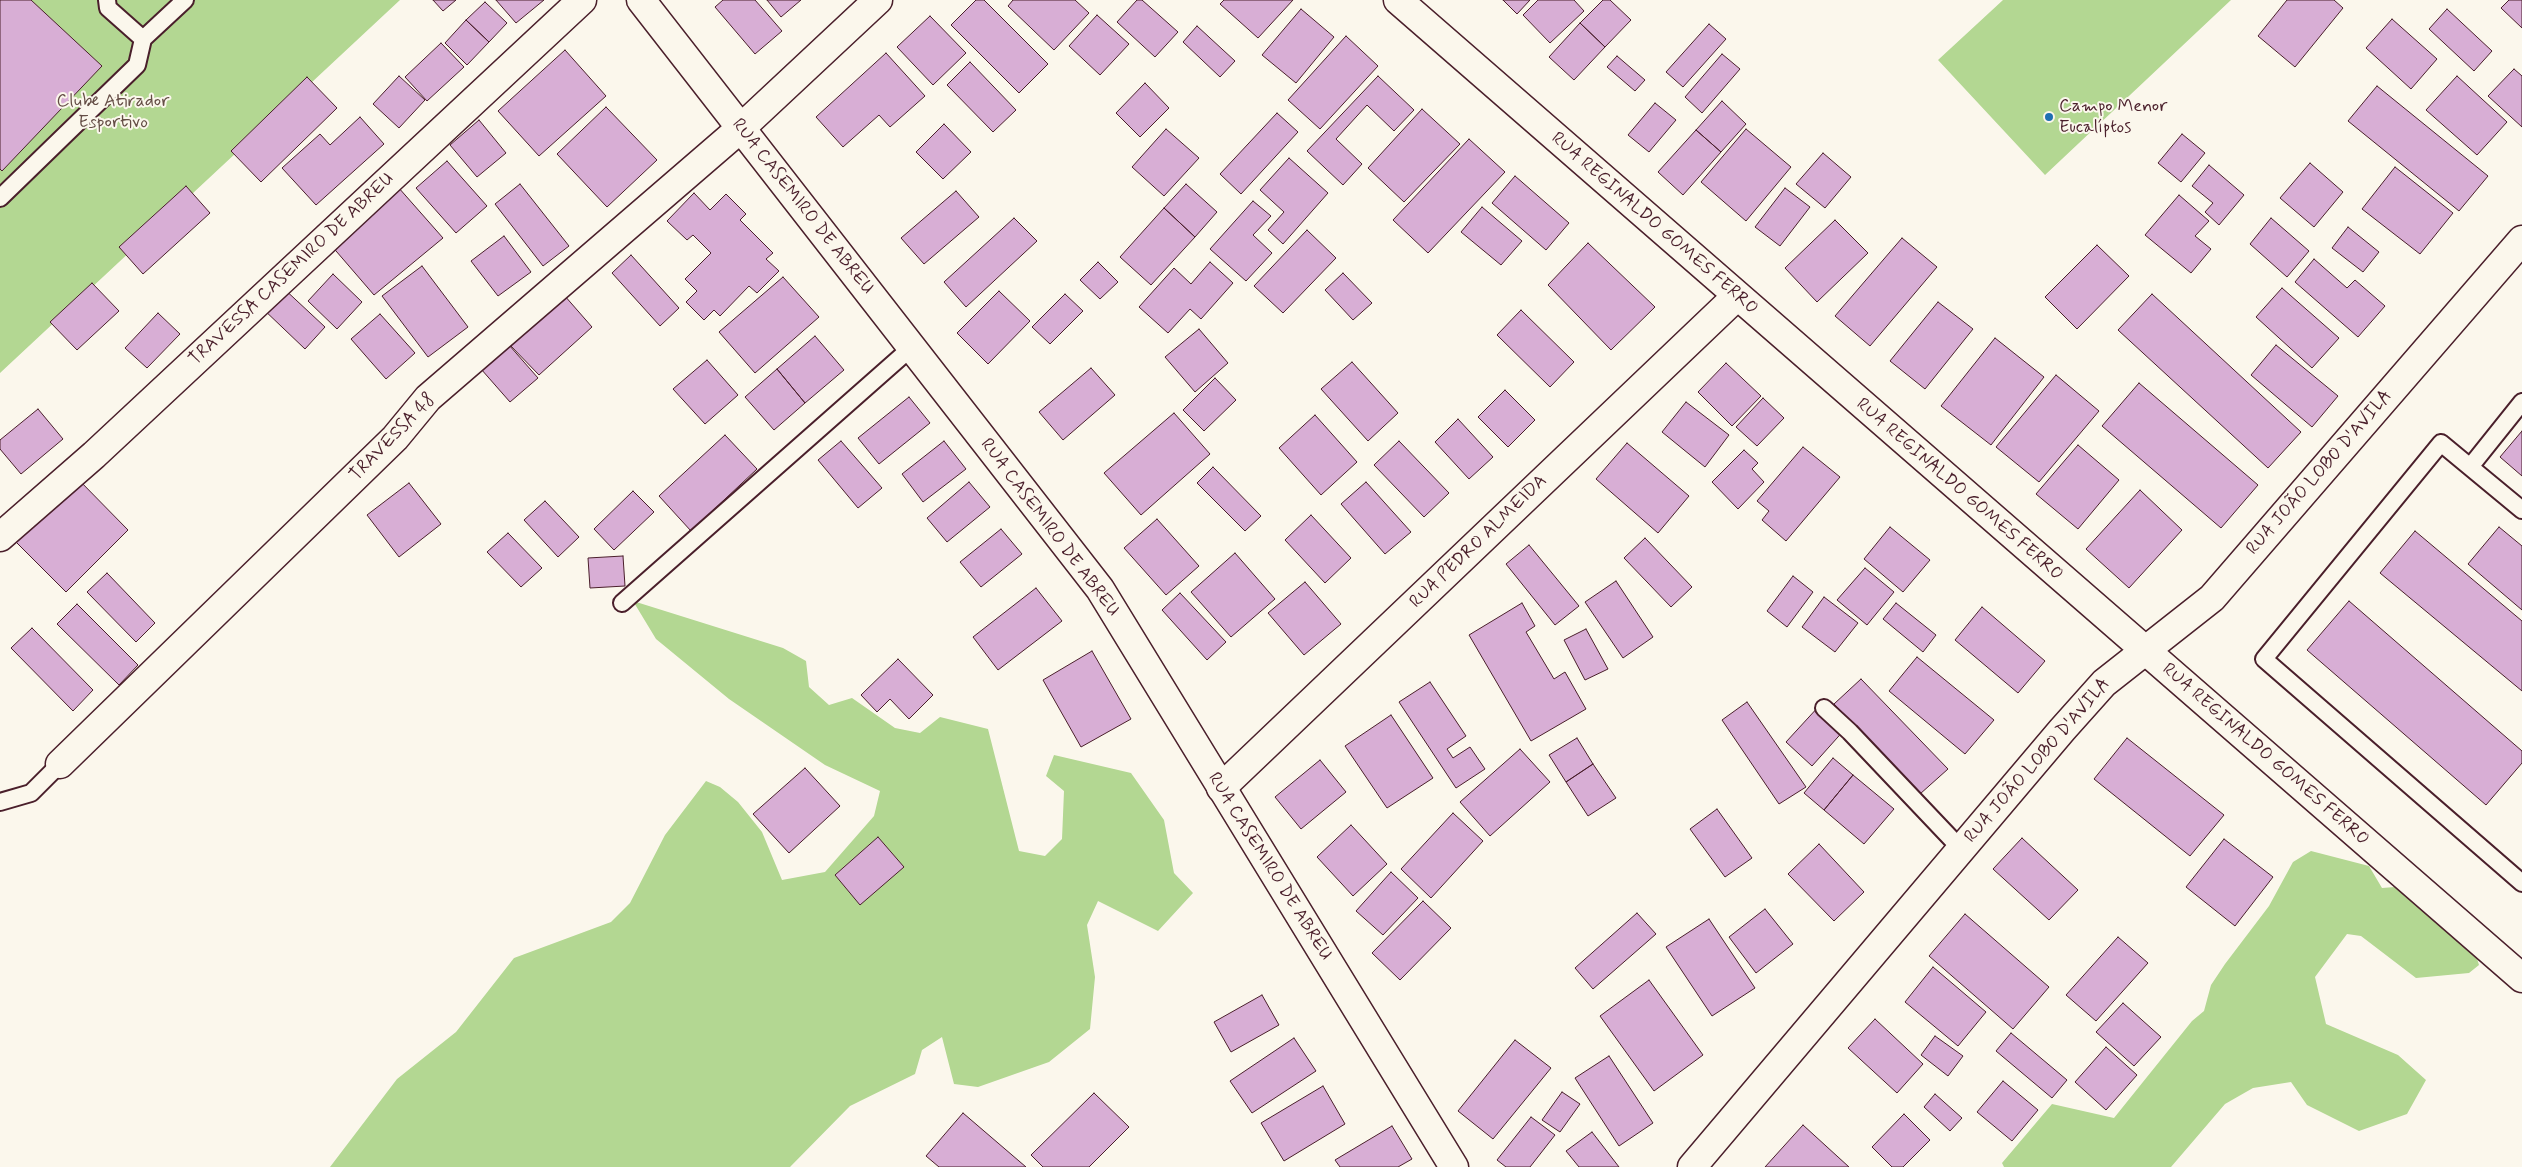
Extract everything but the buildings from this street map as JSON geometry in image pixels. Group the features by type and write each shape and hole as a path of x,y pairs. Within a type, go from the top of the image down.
{"street":[{"name":"TRAVESSA CASEMIRO DE ABREU","path":"0,537 94,454 582,0"},
{"name":"RUA CASEMIRO DE ABREU","path":"641,0 1100,590 1454,1167"},
{"name":"TRAVESSA 48","path":"60,764 395,438 428,398 741,128 878,0"},
{"name":"RUA REGINALDO GOMES FERRO","path":"1398,0 2522,978"},
{"name":"RUA JOÃO LOBO D'AVILA","path":"1692,1167 2104,683 2212,598 2522,240"},
{"name":"RUA PEDRO ALMEIDA","path":"1221,788 1736,296"}],"lane":[{"path":"107,0 108,8 143,39"},
{"path":"0,198 137,65 143,39 185,0"},
{"path":"622,603 912,347"},
{"path":"2470,466 2522,402"},
{"path":"2522,510 2441,443 2264,658 2522,883"},
{"path":"1824,708 1850,732 1961,849"},
{"path":"0,802 31,793 60,764"}],"green space":[{"name":"Clube Atirador Esportivo","path":"0,0 400,0 0,373"},
{"name":"Campo Menor Eucalíptos","path":"2003,0 2231,0 2045,175 1938,60"},
{"path":"633,601 783,648 806,661 809,687 829,705 852,698 895,728 920,733 940,717 988,729 1019,851 1045,856 1062,839 1064,791 1046,776 1054,755 1131,773 1164,820 1174,873 1193,893 1158,931 1098,901 1087,925 1095,977 1090,1029 1049,1062 978,1087 954,1084 942,1037 922,1050 915,1074 850,1106 790,1167 330,1167 397,1079 456,1032 514,958 611,922 630,903 665,835 706,781 720,787 738,802 762,832 782,880 825,872 874,816 880,791 825,765 729,699 656,639"},
{"path":"2311,851 2369,866 2382,888 2395,887 2475,952 2479,965 2469,973 2416,978 2361,936 2347,934 2315,977 2326,1024 2398,1055 2426,1080 2407,1114 2359,1131 2307,1105 2291,1082 2253,1088 2225,1104 2171,1167 2004,1167 2002,1163 2052,1104 2114,1118 2192,1021 2204,1011 2211,985 2269,906 2293,862"}],"place":[{"name":"Campo Menor Eucalíptos","path":"2049,117"}]}
